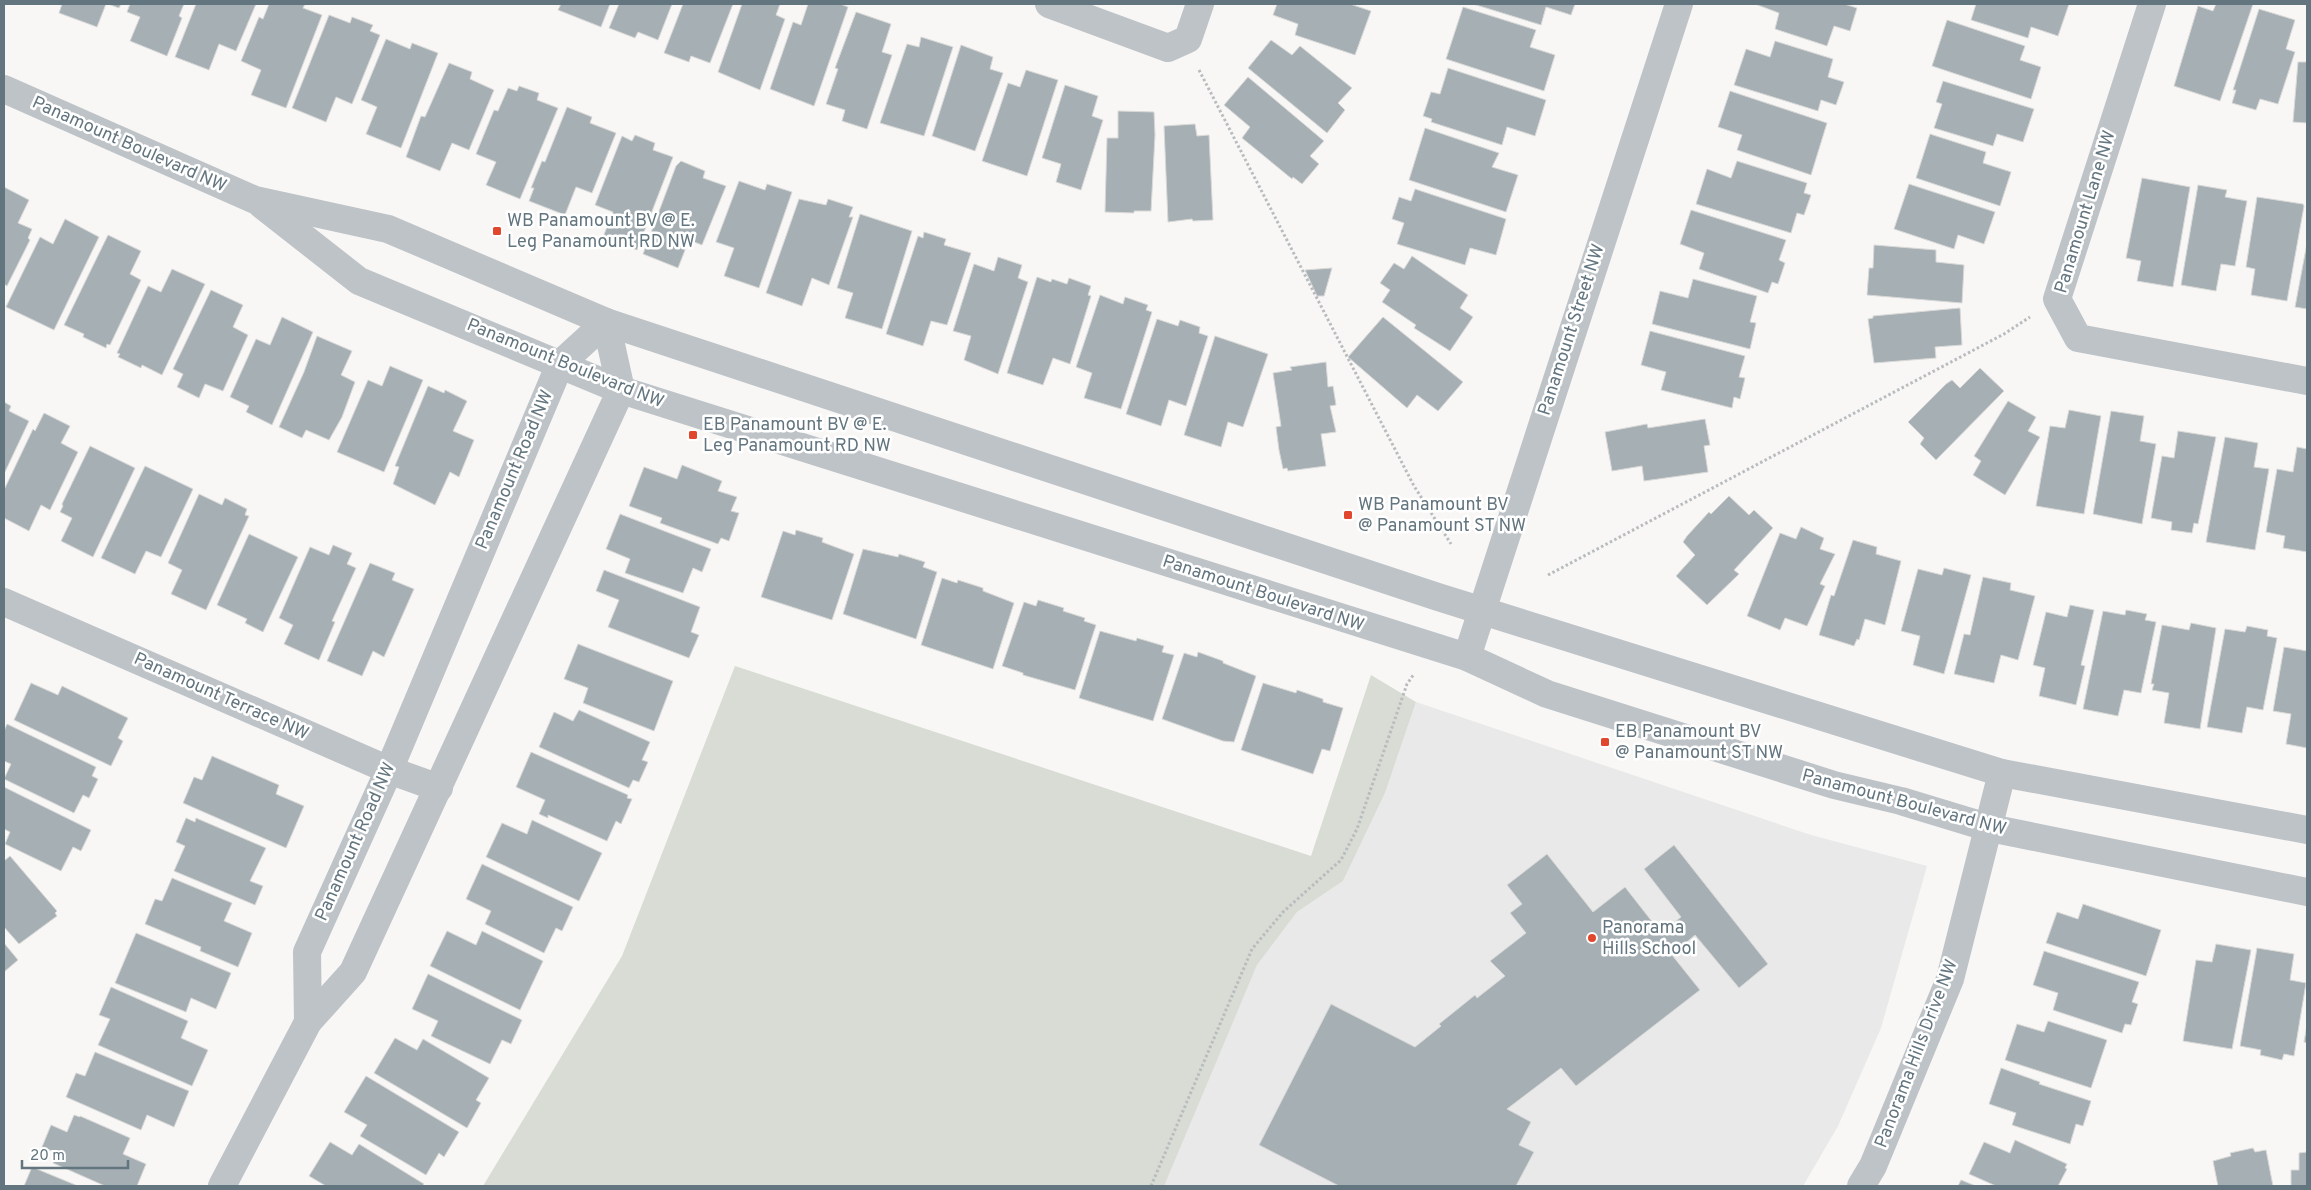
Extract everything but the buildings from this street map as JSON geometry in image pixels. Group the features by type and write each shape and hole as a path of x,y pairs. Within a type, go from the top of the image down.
{"street":[{"path":"1049,4 1168,48 1188,39 1200,4"},
{"name":"Panamount Street NW","path":"1466,657 1679,4"},
{"name":"Panamount Lane NW","path":"2152,4 2057,299 2078,338 2307,380"},
{"name":"Panamount Boulevard NW","path":"4,89 255,200 388,229 606,322 1481,610 2002,774 2307,830"},
{"name":"Panamount Boulevard NW","path":"255,200 359,281 621,390 1466,657 1547,694 1834,785 1901,801 1990,828 2307,892"},
{"path":"606,322 621,390"},
{"name":"Panamount Road NW","path":"308,1022 307,952 389,770 560,364 606,322"},
{"name":"Panamount Road NW","path":"222,1186 308,1022 353,972 621,390"},
{"name":"Panamount Terrace NW","path":"4,602 389,770 439,788"},
{"name":"Panorama Hills Drive NW","path":"1861,1186 1874,1166 1950,979 1990,828 2002,774"}],"path":[{"path":"1188,39 1201,74 1414,486 1451,544"},
{"path":"1548,575 2004,334 2057,299"},
{"path":"1151,1186 1252,949 1283,912 1342,860 1357,829 1407,684 1416,671"}],"shaded area":[{"path":"735,666 1311,856 1371,675 1416,702 1385,793 1343,881 1297,912 1257,965 1164,1186 483,1186 622,956"},
{"name":"Panorama Hills School","path":"1416,702 1811,835 1927,866 1881,1028 1838,1126 1803,1186 1163,1186 1257,965 1297,912 1343,881 1385,793"}],"place":[{"name":"WB Panamount BV @ E. Leg Panamount RD NW","path":"497,231"},
{"name":"EB Panamount BV @ E. Leg Panamount RD NW","path":"693,435"},
{"name":"WB Panamount BV @ Panamount ST NW","path":"1348,515"},
{"name":"EB Panamount BV @ Panamount ST NW","path":"1605,742"},
{"name":"Panorama Hills School","path":"1592,938"}]}
